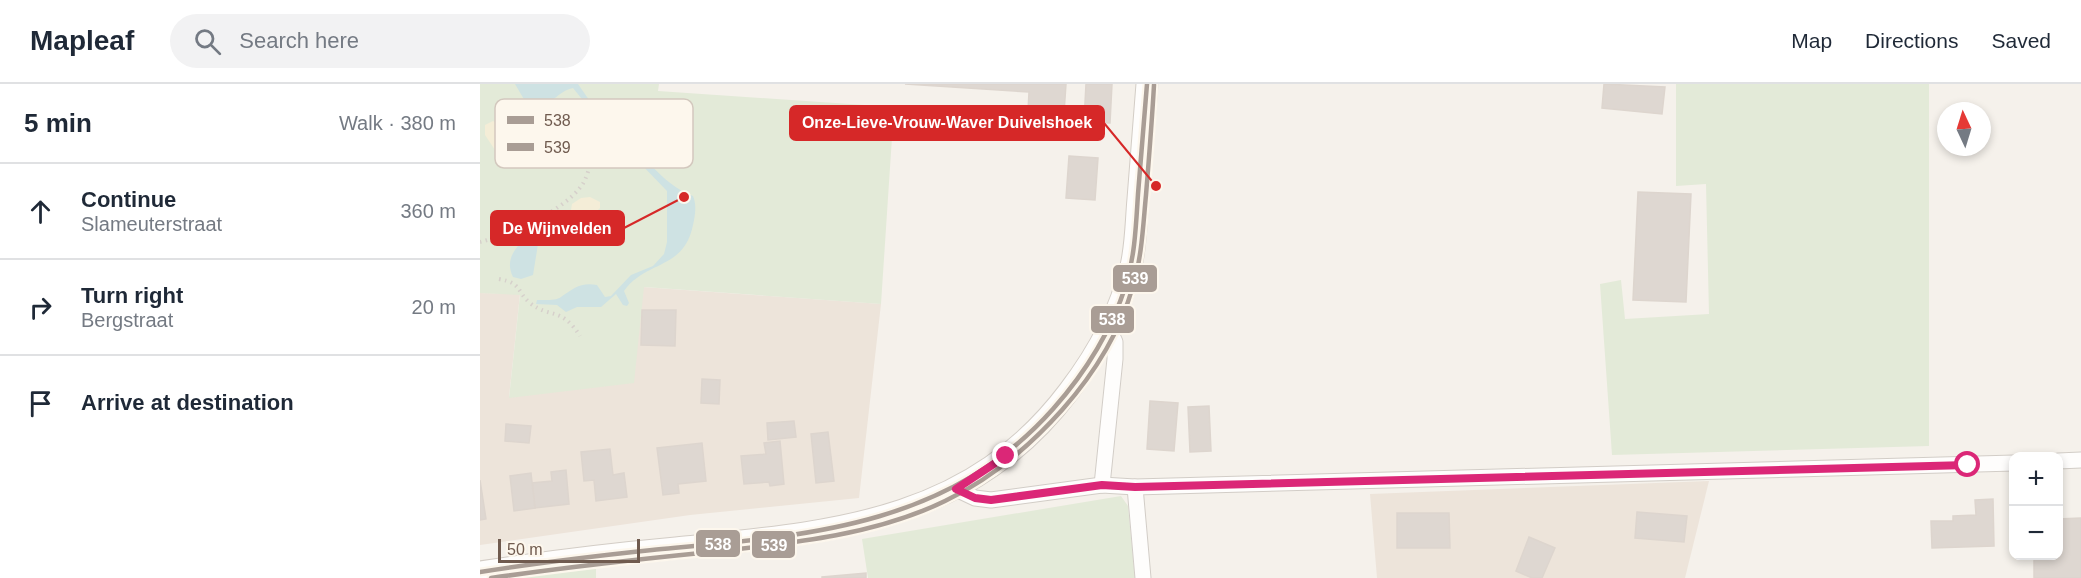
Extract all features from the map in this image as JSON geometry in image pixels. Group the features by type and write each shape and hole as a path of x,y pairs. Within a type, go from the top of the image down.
{"street":[{"path":"480,572 585,557 749,540 837,528 875,520 956,489 979,476 1033,433 1078,380 1109,329 1131,265 1148,84"},
{"path":"1102,485 1115,359 1114,342 1109,329"},
{"path":"2063,461 2081,460"},
{"path":"956,489 975,498 991,500 1102,485 1135,487 2009,463"},
{"path":"1135,487 1143,578"}],"path":[{"path":"480,242 527,223 558,206 579,189 588,168"},
{"path":"499,279 519,286 529,303 567,319 580,336"}],"shaded area":[{"path":"515,84 578,84 588,99 582,99 573,88 554,99 524,99"},
{"path":"645,168 654,168 671,184 693,196 695,214 693,225 682,250 633,281 624,291 629,303 627,306 623,305 616,294 601,307 577,307 566,312 557,305 536,304 537,300 556,299 586,284 597,285 605,297 611,296 631,275 653,266 664,254 667,242 667,191"},
{"path":"569,216 569,219 539,238 533,275 521,279 513,277 510,266 512,257 524,240 562,217"},
{"path":"643,287 881,304 859,498 690,515 480,545 480,293 520,294 509,397"},
{"path":"1709,481 1685,578 1377,578 1370,494"}],"green space":[{"path":"480,84 659,84 658,91 894,107 881,304 644,287 634,383 509,398 520,295 480,293"},
{"path":"1676,84 1929,84 1929,446 1612,455 1600,284 1621,280 1625,319 1709,314 1706,184 1676,186"},
{"path":"1121,496 1128,506 1135,578 868,578 862,539"},
{"path":"596,562 596,578 480,578"}],"sand":[{"path":"493,121 495,122 495,150 485,135 485,125"},
{"path":"590,197 600,202 600,208 596,212 577,217 571,210 572,204 581,198"}],"building":[{"path":"905,84 1066,84 1064,113 1028,111 1029,92"},
{"path":"1086,84 1112,84 1110,123 1084,122"},
{"path":"1604,84 1665,87 1662,114 1602,108"},
{"path":"1069,156 1098,158 1095,200 1066,198"},
{"path":"1638,192 1691,194 1686,302 1633,300"},
{"path":"642,310 676,310 675,346 641,345"},
{"path":"702,379 720,380 719,404 701,403"},
{"path":"1150,401 1178,403 1174,451 1147,449"},
{"path":"1209,406 1211,451 1190,452 1188,407"},
{"path":"794,421 796,437 768,440 767,423"},
{"path":"506,424 531,426 529,443 505,441"},
{"path":"828,432 834,481 816,483 811,434"},
{"path":"780,441 784,484 770,486 769,482 744,484 741,456 766,454 764,443"},
{"path":"702,443 706,481 678,484 679,493 663,495 657,448"},
{"path":"610,449 613,475 624,473 627,497 596,501 594,480 584,481 581,452"},
{"path":"566,470 569,504 535,508 532,483 552,481 551,472"},
{"path":"531,473 535,508 514,511 510,476"},
{"path":"480,480 486,519 480,520"},
{"path":"1993,499 1994,546 1932,548 1931,521 1953,521 1953,516 1976,515 1975,500"},
{"path":"1637,512 1687,516 1684,542 1635,538"},
{"path":"1397,513 1449,513 1450,548 1397,548"},
{"path":"2081,518 2081,578 2034,578 2034,560 2063,560 2063,519"},
{"path":"1529,537 1555,548 1542,578 1532,578 1516,571"},
{"path":"866,573 866,578 822,578 822,577"}],"transit line":[{"name":"538","path":"480,572 609,555 763,539 817,531 869,519 919,503 966,480 1011,449 1053,409 1087,366 1120,302 1129,274 1136,229 1147,84"},
{"name":"539","path":"491,578 795,542 857,531 917,513 945,501 978,483 1008,462 1036,437 1074,396 1105,352 1128,303 1140,252 1154,85"}],"place":[{"name":"Onze-Lieve-Vrouw-Waver Duivelshoek","path":"1156,186"},
{"name":"De Wijnvelden","path":"684,197"}],"route":[{"path":"1006,456 979,476 956,489 975,498 991,500 1102,485 1135,487 1968,465"}]}
